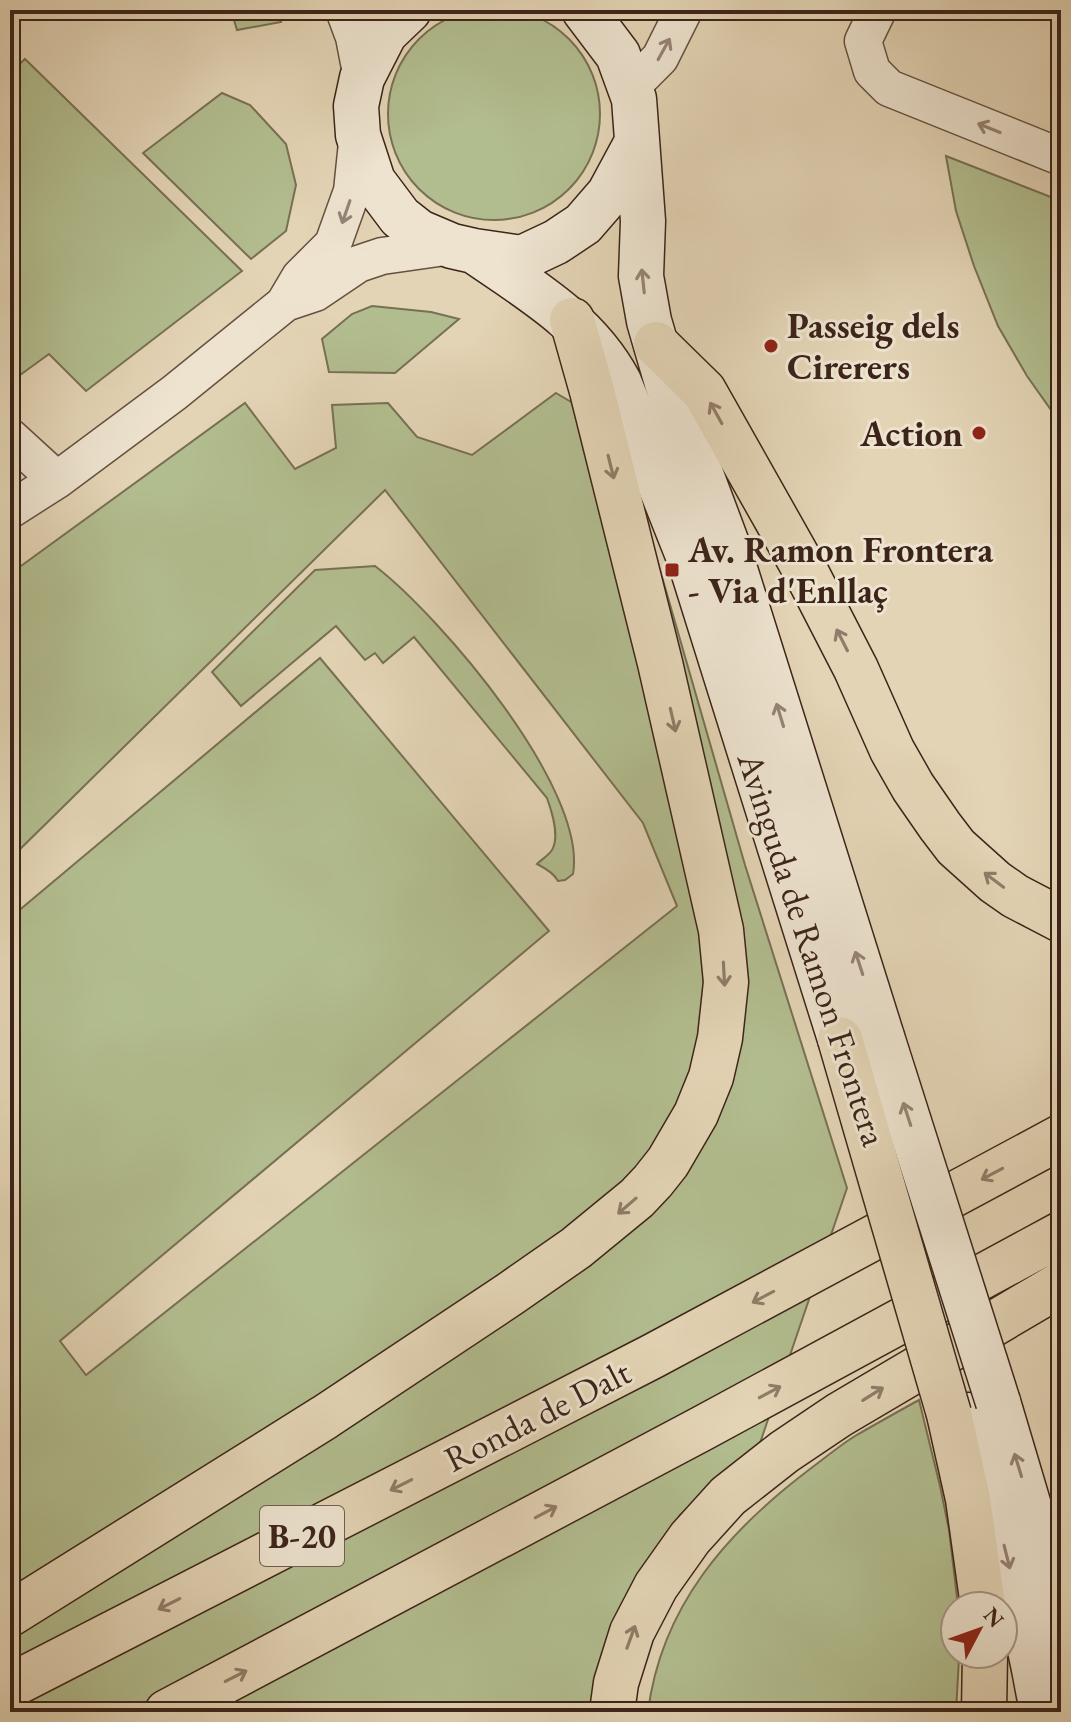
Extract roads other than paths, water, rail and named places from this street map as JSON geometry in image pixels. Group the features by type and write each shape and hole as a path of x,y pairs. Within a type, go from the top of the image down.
{"highway":[{"path":"10,1614 325,1417 576,1248 653,1181 696,1114 711,1077 720,1038 726,982 721,930 660,663 572,320"},
{"path":"656,344 704,391 805,570 856,669 892,750 931,813 956,847 975,865 1015,896 1061,920"},
{"path":"861,1038 970,1406 968,1499 981,1590"},
{"name":"Ronda de Dalt","path":"10,1686 653,1356 1061,1137"},
{"name":"B-20","path":"167,1712 687,1437 1061,1234"},
{"path":"612,1712 616,1683 632,1632 656,1586 690,1538 728,1496 784,1452 839,1415 1061,1284"},
{"path":"984,1712 985,1670"}],"street":[{"path":"344,10 354,37 362,78"},
{"path":"284,304 300,277 333,244 352,191 358,135 356,106 362,78 385,33 409,10"},
{"name":"Avinguda de Ramon Frontera","path":"584,10 618,55 634,99 643,221 641,276 649,321 667,383 727,544 861,1038"},
{"path":"634,99 636,82 660,58 684,10"},
{"path":"878,10 863,41 872,71 889,88 1061,157"},
{"path":"358,135 373,181 400,217 419,232 463,249 522,258 556,242 583,224 609,194 637,142"},
{"path":"10,510 57,480 174,393 284,304 315,293 358,264 382,256 463,249"},
{"name":"Avinguda de Ramon Frontera","path":"463,249 572,320 611,367 619,382 689,558 861,1038"},
{"path":"10,437 57,480"},
{"path":"970,1406 1045,1560 1061,1650"},
{"path":"970,1406 1042,1712"}],"place":[{"name":"Passeig dels Cirerers","path":"771,346"},
{"name":"Action","path":"979,433"},
{"name":"Av. Ramon Frontera - Via d'Enllaç","path":"672,570"}]}
